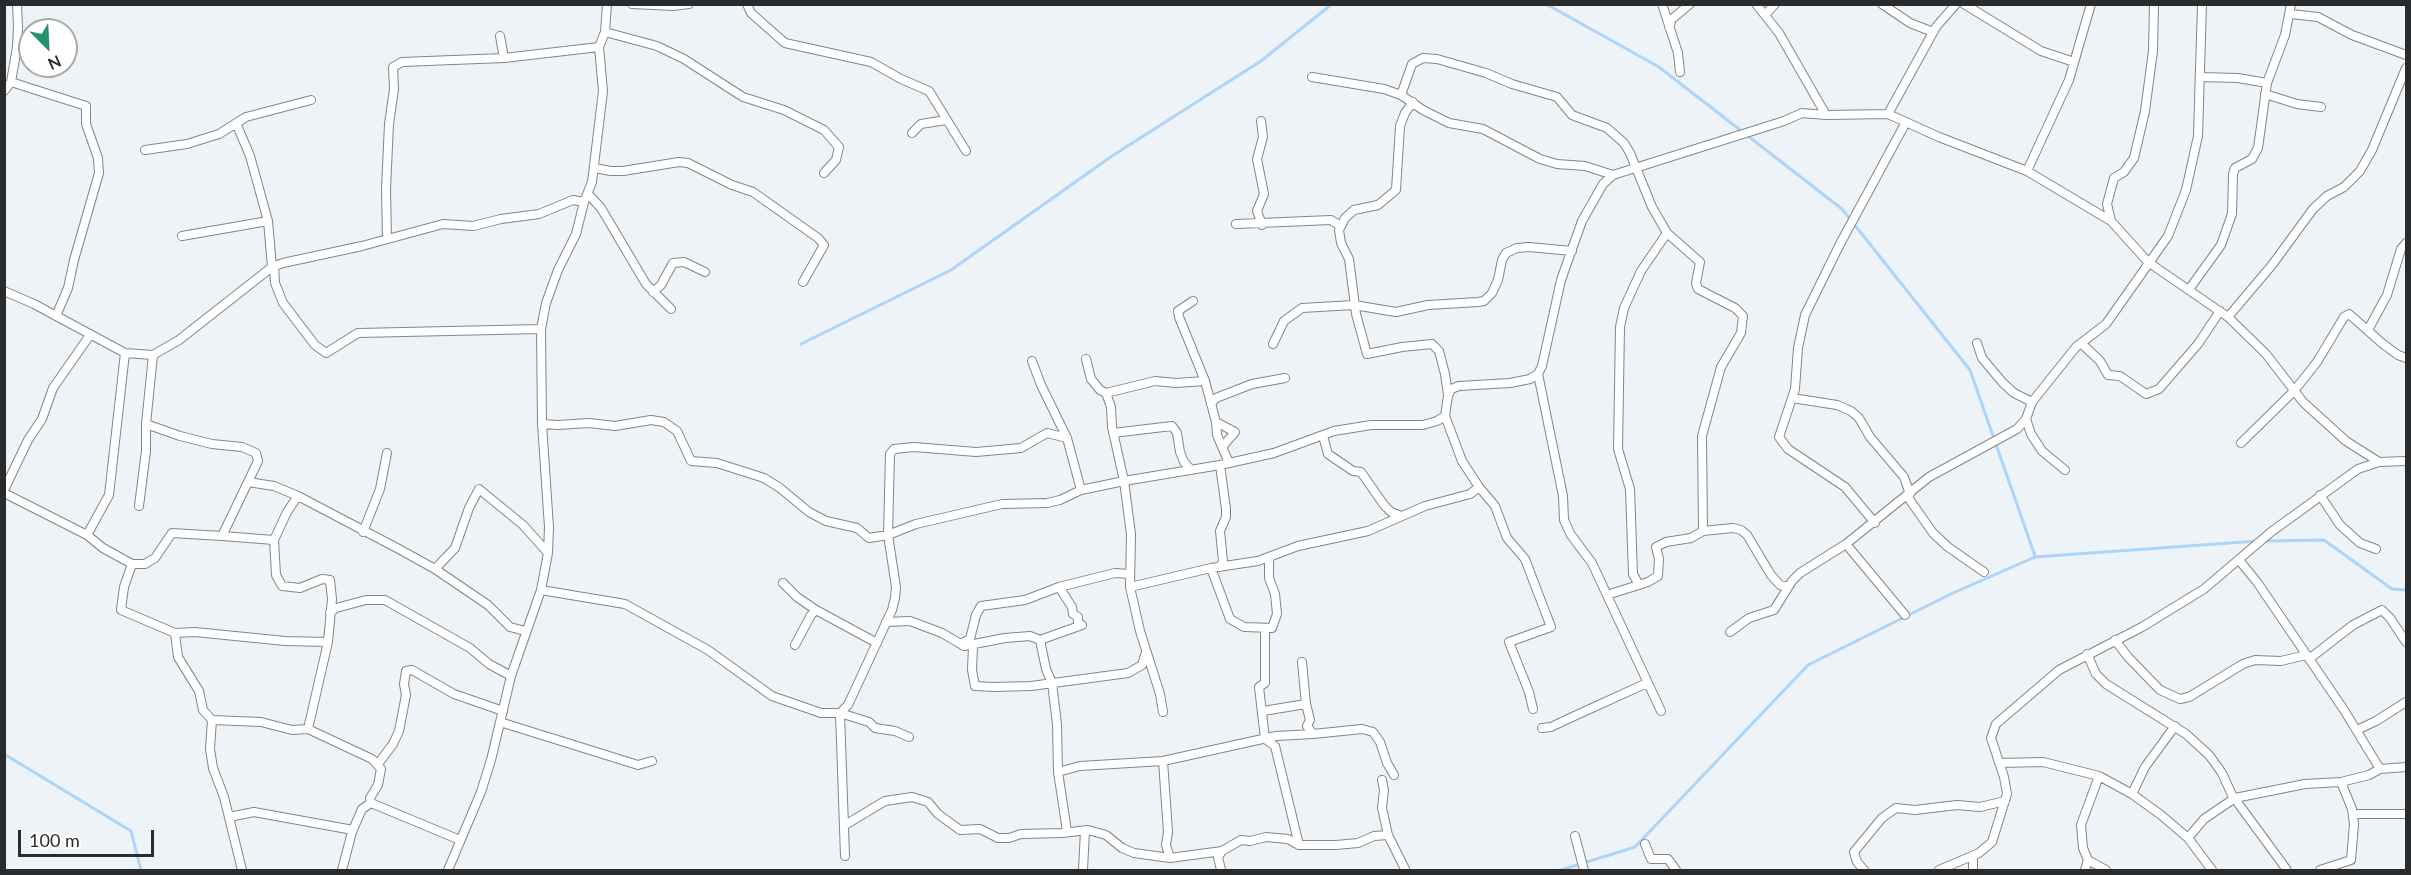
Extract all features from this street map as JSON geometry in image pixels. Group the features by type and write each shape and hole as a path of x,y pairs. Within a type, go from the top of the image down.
{"street":[{"path":"4,91 11,82 18,37 17,4"},
{"path":"448,870 484,782 511,676 541,590 548,553 549,527 542,424 541,329 546,303 558,270 576,234 594,168 603,91 599,47 605,32 607,4"},
{"path":"632,4 689,4"},
{"path":"747,4 751,13 785,43 871,62 901,79 930,91 966,152"},
{"path":"1662,4 1678,53 1680,72"},
{"path":"1669,27 1672,19 1690,4"},
{"path":"1756,4 1779,33 1826,115"},
{"path":"1765,15 1774,4"},
{"path":"1882,4 1910,23 1933,32"},
{"path":"1888,114 1933,32 1956,4"},
{"path":"1964,4 2041,51 2074,62"},
{"path":"2027,171 2058,105 2074,62 2091,4"},
{"path":"2111,220 2107,204 2114,178 2124,172 2134,158 2145,111 2153,51 2154,4"},
{"path":"1730,632 1749,618 1774,610 1800,573 1875,523 1929,477 2017,429 2026,418 2032,402 2081,344 2106,324 2168,236 2186,190 2198,136 2202,4"},
{"path":"2190,288 2221,245 2232,214 2232,174 2235,168 2252,159 2258,148 2267,83 2285,35 2291,14 2291,4"},
{"path":"2291,14 2318,17 2352,35 2406,55"},
{"path":"605,32 657,46 684,59 743,97 784,110 824,130 839,147 836,160 824,173"},
{"path":"500,36 504,58"},
{"path":"387,239 386,189 389,124 394,89 393,67 402,62 504,58 599,47"},
{"path":"1401,94 1412,64 1423,58 1437,59 1557,97 1572,115 1607,128 1630,153 1652,207 1667,232 1700,262 1696,283 1698,289 1735,308 1743,316 1741,333 1721,367 1702,436 1703,531"},
{"path":"2228,317 2272,265 2313,209 2327,196 2344,187 2360,171 2372,150 2406,68"},
{"path":"2200,76 2238,78 2267,83"},
{"path":"1312,77 1401,94 1423,110 1449,123 1483,129 1540,159 1557,164 1585,166 1613,175"},
{"path":"11,82 86,106 87,124 98,158 99,172 68,288 57,316"},
{"path":"2265,94 2297,104 2321,106"},
{"path":"146,150 187,144 219,134 246,117 311,100"},
{"path":"1413,102 1400,126 1396,190 1378,205 1354,210 1340,225 1341,243 1351,270 1354,305 1367,354 1432,344 1439,351 1448,396"},
{"path":"1533,709 1529,692 1509,642 1551,627 1525,559 1507,538 1495,506 1479,487 1462,460 1445,416 1451,389 1460,386 1530,380 1538,374 1542,366 1561,280 1582,221 1603,184 1613,175 1784,121 1802,113 1888,114 2027,171 2111,220 2148,262 2190,288 2228,317 2266,354 2303,402 2346,441 2379,462"},
{"path":"912,133 921,124 946,120"},
{"path":"1261,121 1263,137 1257,159 1264,194 1257,211 1262,225"},
{"path":"1875,523 1845,487 1781,442 1779,437 1792,398 1798,348 1805,315 1840,244 1906,122"},
{"path":"236,123 250,156 268,221 275,283 283,303 315,345 326,353 358,333 541,329"},
{"path":"594,168 623,171 678,162 688,163 732,185 753,192 818,238 824,245 803,282"},
{"path":"4,291 57,316 124,353 153,355 179,340 273,267 443,224 473,226 501,219 539,214 573,200 586,198 601,208 646,284 671,309"},
{"path":"1236,225 1331,220 1340,225"},
{"path":"182,236 268,221"},
{"path":"1639,585 1633,574 1630,489 1618,449 1620,327 1624,308 1641,271 1667,232"},
{"path":"2368,330 2388,295 2401,249 2406,243"},
{"path":"1273,345 1284,321 1302,308 1354,305 1396,312 1428,305 1484,301 1492,293 1498,280 1502,260 1506,253 1517,248 1529,247 1572,251"},
{"path":"653,292 661,285 673,263 684,262 705,272"},
{"path":"1193,301 1178,311 1205,381 1216,422 1216,435 1223,446 1226,517 1220,531 1222,561 1220,567"},
{"path":"2081,344 2100,361 2108,375 2120,376 2146,394 2159,389 2198,344 2220,311"},
{"path":"2241,443 2294,391 2317,362 2344,317 2349,314 2398,355 2406,358"},
{"path":"90,335 53,388 42,418 28,440 4,492 87,535 103,548 132,564 145,564 155,558 172,533 274,540"},
{"path":"1977,343 1982,358 2003,383 2014,393 2032,402"},
{"path":"87,535 109,495 124,353"},
{"path":"139,506 146,452 146,424 153,355"},
{"path":"1086,359 1091,379 1100,390 1106,393 1155,381 1176,383 1205,381"},
{"path":"1032,361 1067,438 1082,490"},
{"path":"1538,374 1563,496 1564,520 1571,535 1592,563 1661,711"},
{"path":"1211,404 1216,398 1252,384 1285,378"},
{"path":"1106,393 1111,407 1113,433 1124,481 1131,534 1130,587 1163,712"},
{"path":"1792,398 1837,405 1860,418 1870,437 1904,477 1909,495 1933,533 1948,547 1984,572"},
{"path":"542,424 589,423 615,426 651,420 664,422 677,431 691,461 717,463 764,478 809,512 826,521 857,528 869,538 888,535 916,524 1002,504 1047,503 1082,490 1274,453 1334,431 1371,425 1423,425 1445,416"},
{"path":"2026,418 2031,434 2042,450 2065,470"},
{"path":"1216,422 1236,432 1223,446"},
{"path":"146,424 180,436 212,444 242,447 256,453 258,461 222,536"},
{"path":"1113,433 1172,426 1177,433 1184,462 1191,470"},
{"path":"845,856 840,713 848,705 892,610 896,587 888,535 890,454 894,449 914,447 976,452 1021,448 1047,433 1067,438"},
{"path":"1323,436 1328,454 1353,471 1362,472 1384,505 1391,512 1401,516"},
{"path":"363,532 380,489 387,453"},
{"path":"1939,870 1973,856 1992,842 2007,794 1991,738 1996,724 2059,670 2142,627 2204,589 2271,532 2358,469 2379,462 2406,461"},
{"path":"248,482 274,486 298,496 435,569 488,605 510,627 525,632"},
{"path":"1130,587 1211,568 1269,558 1298,546 1368,531 1425,506 1470,494 1479,487"},
{"path":"435,569 455,548 469,508 479,489 523,525 548,553"},
{"path":"2320,495 2340,525 2360,543 2376,549"},
{"path":"298,496 287,512 274,540 276,575 282,586 300,588 322,579 330,580 332,599 328,642 308,729"},
{"path":"1607,595 1639,585 1658,576 1659,559 1656,547 1666,542 1691,537 1703,531 1733,528 1747,535 1780,585 1788,587"},
{"path":"1846,544 1905,615"},
{"path":"1211,568 1230,619 1244,627 1272,628 1277,614 1275,594 1269,578 1269,558"},
{"path":"2239,560 2257,582 2308,657 2380,769"},
{"path":"132,564 124,586 121,610 175,633 195,632 285,641 328,642"},
{"path":"962,643 970,639 981,606 1025,600 1059,587 1115,573 1129,574"},
{"path":"783,583 797,597 816,610 877,643"},
{"path":"886,622 910,621 962,643 964,646 1030,636 1040,640 1082,625 1078,623 1078,617 1073,614 1072,607 1059,587"},
{"path":"541,590 625,604 708,650 772,696 820,713 840,713 869,722 875,728 895,731 909,737"},
{"path":"330,613 336,608 366,600 385,600 470,648 489,664 511,676"},
{"path":"795,645 816,610"},
{"path":"2115,640 2160,690 2180,699 2189,697 2243,664 2255,660 2281,661 2308,657 2353,625 2382,610 2406,642"},
{"path":"1265,628 1265,683 1259,687 1265,739"},
{"path":"175,633 178,657 199,691 203,710 212,720 261,722 292,730 308,729 378,764 381,769 378,784 370,798 371,803"},
{"path":"1040,640 1046,669 1052,683 1057,724 1058,772 1067,831"},
{"path":"973,646 972,670 975,686 1031,686 1128,673 1142,665 1146,660 1146,651"},
{"path":"2088,654 2096,674 2106,684 2175,726 2209,755 2222,773 2235,798 2287,870"},
{"path":"1302,662 1310,720 1307,726 1313,734"},
{"path":"378,764 393,744 399,731 406,695 404,684 406,671 412,670 454,694 503,711"},
{"path":"1542,728 1561,723 1647,682"},
{"path":"2357,730 2406,702"},
{"path":"1263,711 1306,704"},
{"path":"212,720 210,749 213,768 229,817 242,870"},
{"path":"500,722 638,765 652,761"},
{"path":"2132,794 2145,767 2175,726"},
{"path":"1058,772 1080,766 1163,760 1290,734 1362,729 1373,732 1380,742 1394,775"},
{"path":"1265,739 1275,746 1299,845"},
{"path":"1163,760 1167,845 1170,858"},
{"path":"1999,763 2043,762 2099,776 2132,794 2188,838 2212,870"},
{"path":"2188,838 2204,819 2235,798 2306,784 2341,782 2369,775 2380,769 2406,767"},
{"path":"2099,776 2081,825 2083,848 2088,860 2106,870"},
{"path":"1383,780 1382,808 1388,835 1405,869"},
{"path":"2320,870 2351,860 2354,824 2341,782"},
{"path":"845,825 885,801 912,797 928,802 938,814 960,830 980,829 998,838 1009,838 1021,834 1088,830 1106,835 1115,843 1134,853 1170,858 1222,851 1241,840 1250,842 1266,837 1288,839 1299,845 1336,845 1358,843 1388,835"},
{"path":"1864,870 1854,852 1882,818 1896,808 1915,810 1957,805 1980,807 2004,801"},
{"path":"371,803 460,840"},
{"path":"342,870 353,830 362,809 371,803"},
{"path":"229,817 254,812 353,830"},
{"path":"2352,814 2406,814"},
{"path":"1083,870 1085,831"},
{"path":"1575,836 1584,870"},
{"path":"1645,844 1651,859 1668,859 1676,870"},
{"path":"1221,870 1218,857 1222,851"},
{"path":"1973,856 1973,870"},
{"path":"2085,870 2088,860"}],"waterway":[{"path":"801,344 951,270 1112,156 1261,61 1332,4"},
{"path":"1546,4 1659,67 1842,209 1970,370 2035,556"},
{"path":"2263,541 2324,540 2392,589 2406,590"},
{"path":"1561,870 1635,847 1808,665 1953,593 2035,557 2257,541"},
{"path":"4,754 131,831 141,870"}]}
